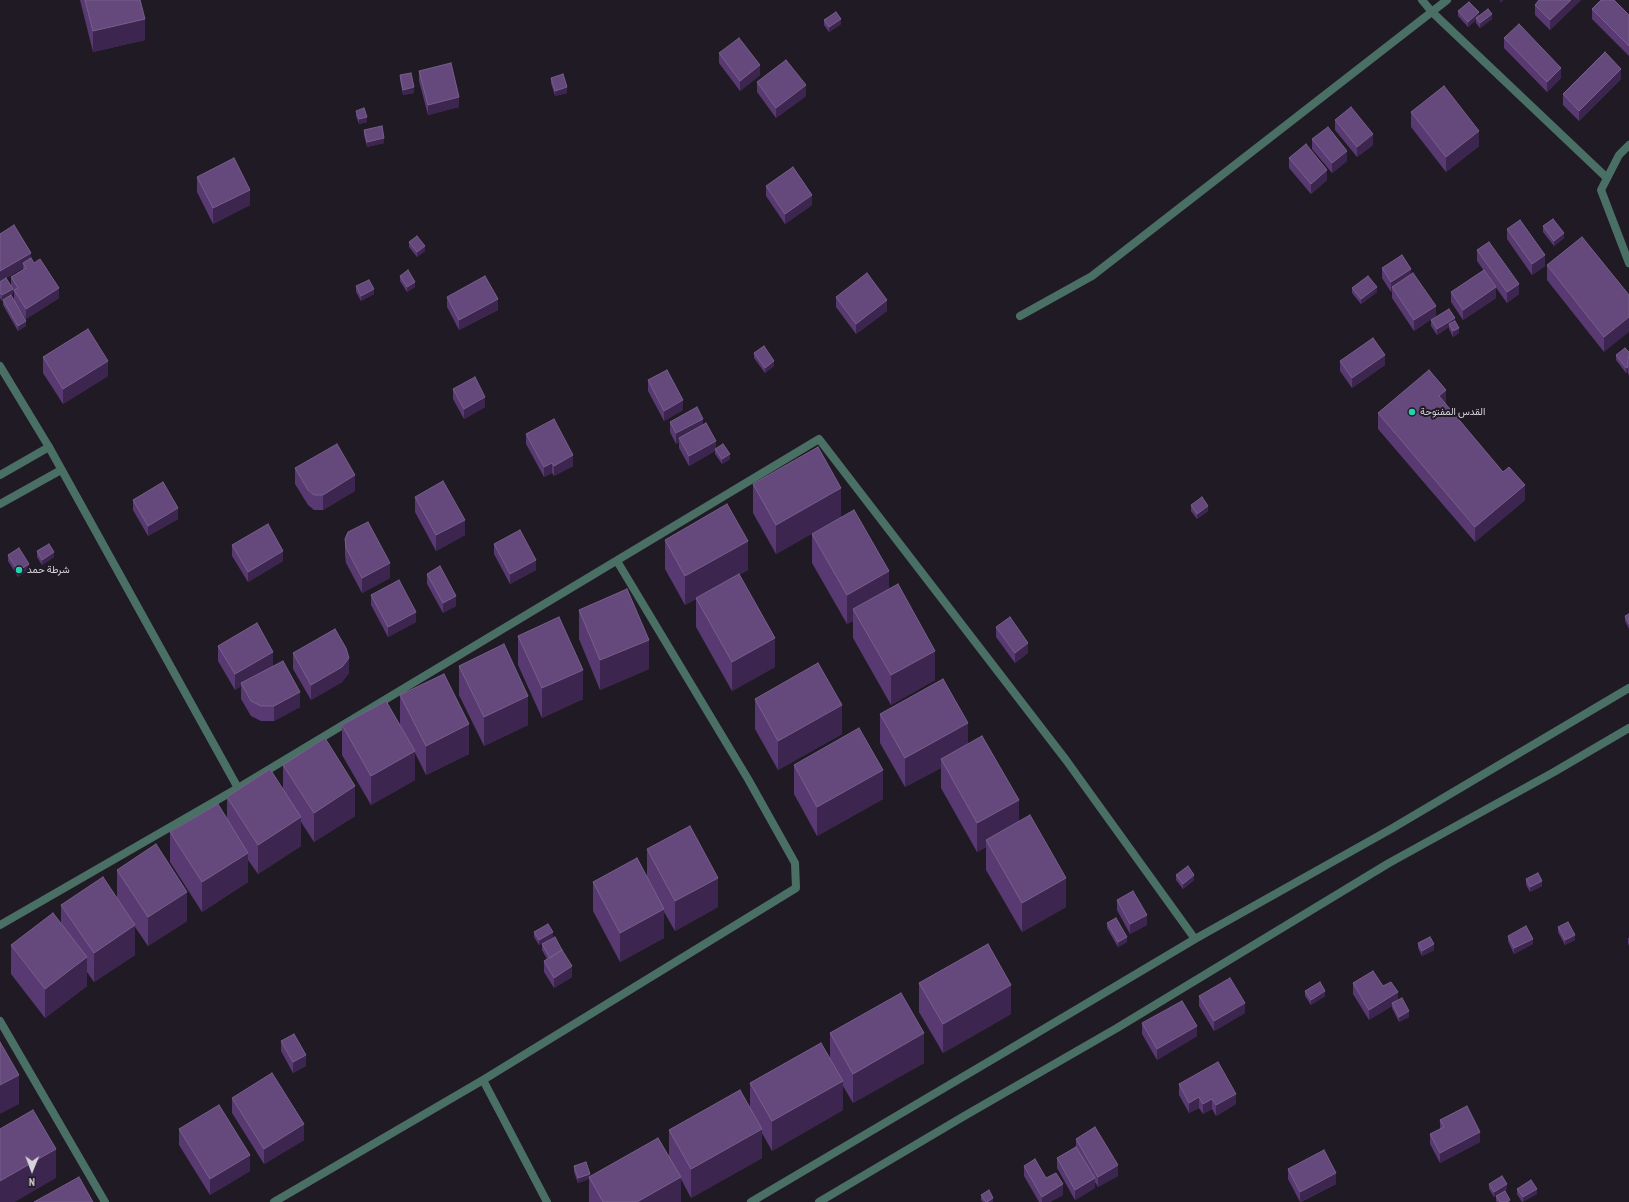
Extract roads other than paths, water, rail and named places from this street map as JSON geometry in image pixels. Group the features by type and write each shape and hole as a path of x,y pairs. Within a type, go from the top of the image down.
{"street":[{"path":"1422,0 1432,12 1607,178"},
{"path":"1020,316 1092,276 1447,0"},
{"path":"1629,145 1619,155 1601,190 1629,263"},
{"path":"0,366 49,447 238,788"},
{"path":"0,925 238,788 818,439 1066,760 1195,939"},
{"path":"0,475 49,447"},
{"path":"0,504 61,470"},
{"path":"274,1202 483,1080 796,888 796,863 744,772 617,561"},
{"path":"751,1202 1195,939 1391,830 1629,688"},
{"path":"819,1202 1117,1028 1389,863 1554,772 1629,728"},
{"path":"0,1021 105,1202"},
{"path":"483,1080 547,1202"}],"place":[{"name":"القدس المفتوحة","path":"1412,412"},
{"name":"شرطة حمد","path":"19,570"}]}
